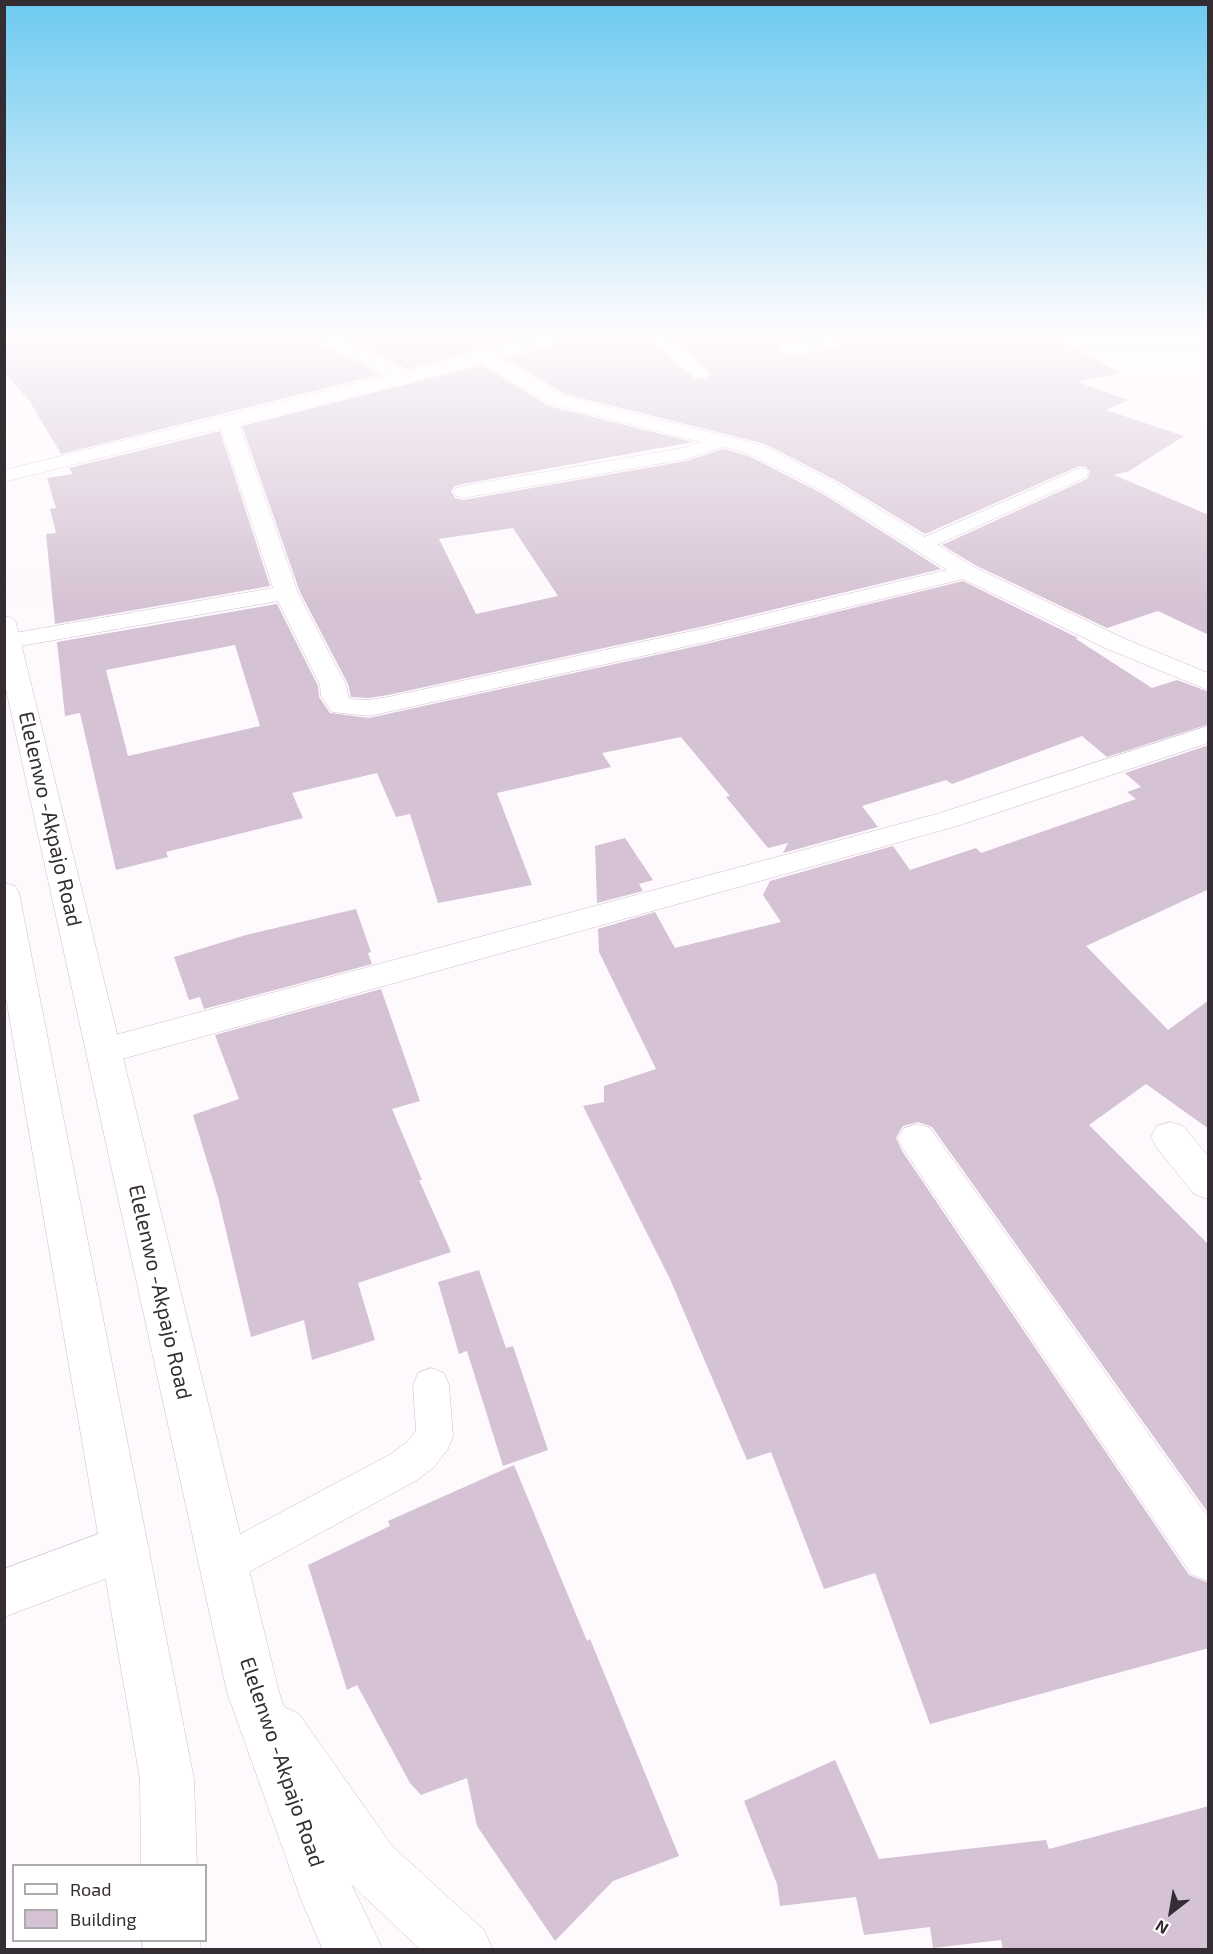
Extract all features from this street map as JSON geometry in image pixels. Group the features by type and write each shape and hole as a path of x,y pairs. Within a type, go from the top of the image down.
{"street":[{"path":"4,476 215,425"},
{"path":"229,425 286,593 333,685 334,696 341,706 369,708 388,705 706,635 966,572"},
{"path":"655,425 758,450 831,488 966,572 1114,643 1209,682"},
{"path":"463,492 686,453 724,441"},
{"path":"7,632 286,593"},
{"name":"Elelenwo -Akpajo Road","path":"7,632 254,1692 330,1902 354,1950"},
{"path":"104,1051 947,820 1209,734"},
{"path":"4,893 167,1779 169,1864"},
{"path":"1170,1137 1209,1183"},
{"path":"917,1139 1209,1557"},
{"path":"4,1593 125,1548"},
{"path":"254,1692 372,1866 464,1950"}],"lane":[{"path":"924,544 1080,473"},
{"path":"224,1564 404,1467 420,1455 435,1436 431,1385"}],"building":[{"path":"44,425 177,425 61,454"},
{"path":"626,425 693,442 463,484 455,486 451,491 455,498 463,500 686,461 723,449 749,456 823,494 941,569 705,626 369,698 351,697 348,684 300,592 242,426","holes":["513,528 558,596 476,614 439,539"]},
{"path":"690,425 1152,425 1184,436 1129,471 1114,475 1209,515 1209,635 1158,611 1107,628 975,565 942,545 1087,479 1090,472 1086,467 1079,466 925,534 839,482 765,444"},
{"path":"220,431 270,586 55,624 46,534 56,533 50,509 56,508 47,478 73,474 69,468"},
{"path":"963,581 1078,638 1076,639 1152,688 1177,680 1209,692 1209,724 1107,757 1082,736 952,784 946,780 862,806 878,827 783,853 788,843 768,848 726,797 730,796 681,737 602,753 611,767 497,793 532,885 438,903 410,814 396,817 377,773 292,793 303,818 166,852 168,857 116,870 80,713 65,716 57,642 277,604 318,686 319,697 330,713 369,718 706,644","holes":["235,645 260,726 128,756 106,670"]},
{"path":"1209,745 1209,889 1086,946 1168,1030 1209,1000 1209,1129 1146,1084 1089,1125 1209,1245 1209,1514 932,1127 918,1122 903,1126 896,1138 902,1151 1189,1575 1209,1583 1209,1648 930,1724 875,1573 824,1589 771,1452 747,1460 670,1279 583,1106 604,1102 604,1086 656,1069 599,952 598,929 655,912 675,948 781,922 763,895 770,881 893,846 910,870 976,848 981,853 1136,799 1127,792 1141,787 1125,773"},
{"path":"625,838 653,880 639,884 643,891 597,903 595,846"},
{"path":"356,909 371,952 368,953 372,964 204,1009 200,997 189,1000 174,957 246,935"},
{"path":"381,989 420,1101 392,1109 422,1180 419,1180 451,1252 358,1283 375,1340 312,1360 304,1320 251,1337 218,1197 193,1115 239,1099 215,1035"},
{"path":"479,1270 506,1348 513,1346 548,1450 503,1466 467,1351 459,1354 438,1282"},
{"path":"514,1465 587,1641 590,1639 679,1856 613,1881 555,1941 477,1826 467,1778 421,1795 410,1783 357,1685 347,1690 308,1565 390,1526 388,1521"},
{"path":"835,1760 879,1859 1046,1840 1049,1849 1209,1806 1209,1950 1003,1950 1001,1940 933,1948 930,1927 864,1935 856,1897 780,1906 777,1884 744,1801"}]}
